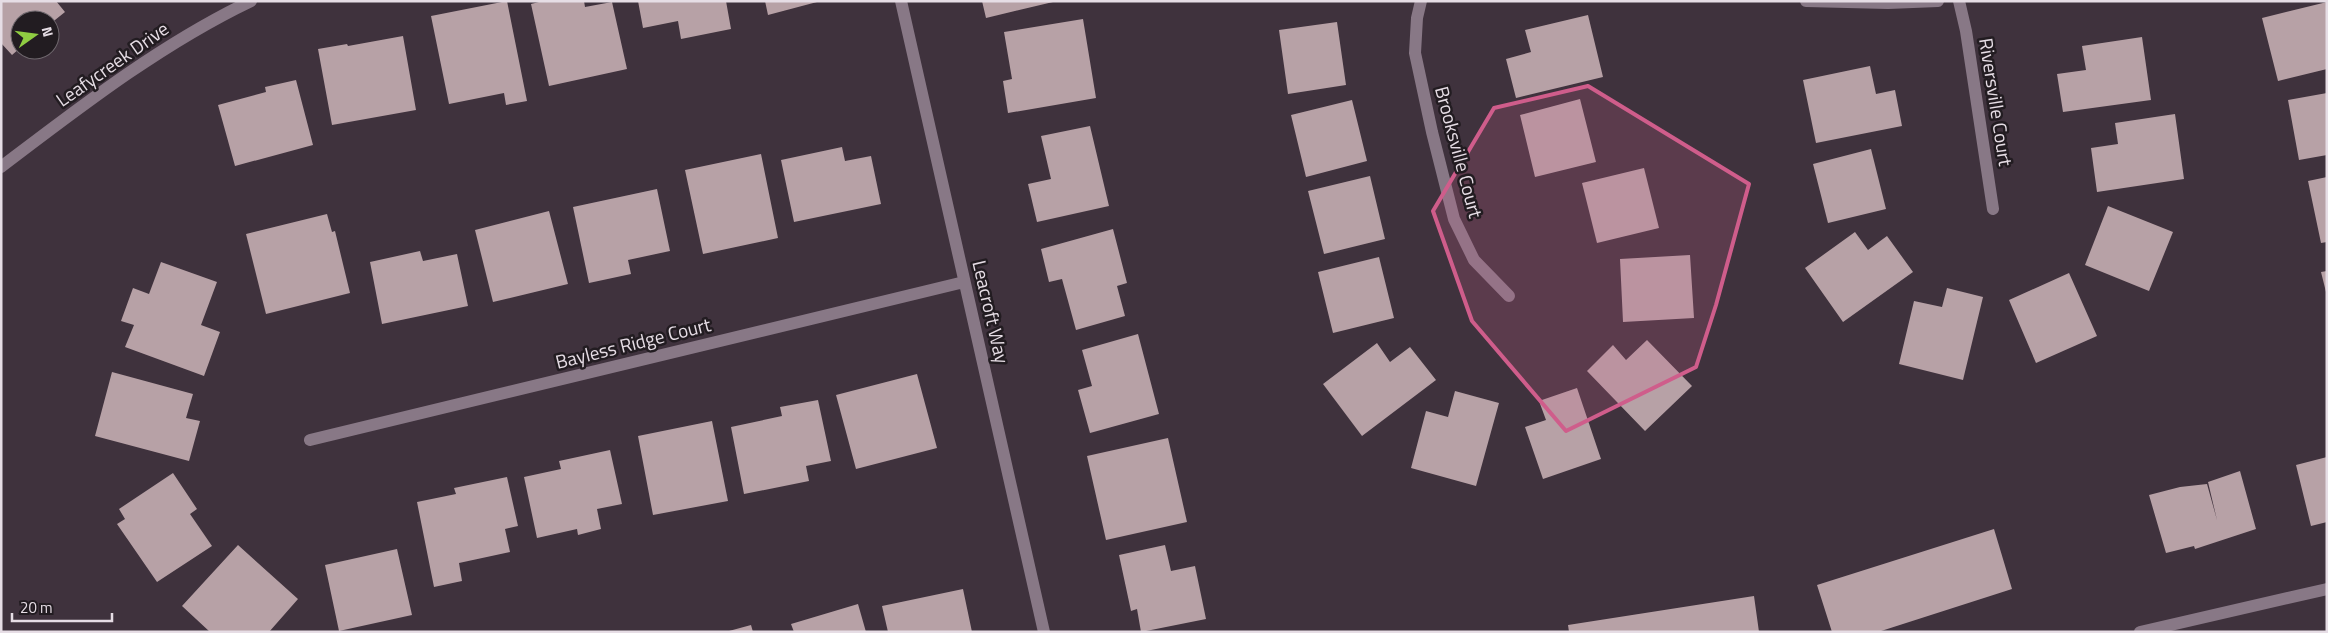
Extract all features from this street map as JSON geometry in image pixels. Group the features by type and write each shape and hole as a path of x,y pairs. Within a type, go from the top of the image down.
{"street":[{"name":"Leafycreek Drive","path":"1,167 67,117 181,38 251,1"},
{"name":"Leacroft Way","path":"901,1 1044,632"},
{"name":"Brooksville Court","path":"1421,1 1415,53 1432,132 1454,219 1474,260 1509,296"},
{"path":"1806,1 1888,3 1938,1"},
{"name":"Riversville Court","path":"1959,1 1966,31 1993,209"},
{"name":"Bayless Ridge Court","path":"310,440 964,282"},
{"path":"2140,632 2327,589"}],"highlighted area":[{"path":"1588,86 1749,184 1716,305 1696,367 1566,431 1472,321 1433,211 1494,108"}],"building":[{"path":"1,1 56,1 65,12 60,16 60,10 10,10 10,53 1,43"},
{"path":"507,1 527,101 506,105 504,93 449,104 431,16"},
{"path":"543,1 584,1 585,7 612,2 627,69 549,86 531,4"},
{"path":"638,1 726,1 731,29 681,39 678,21 643,28"},
{"path":"765,1 817,1 817,2 768,15"},
{"path":"982,1 1053,1 1053,2 986,18"},
{"path":"2327,2 2327,69 2278,81 2262,18"},
{"path":"1588,15 1603,77 1516,98 1506,59 1531,52 1525,30"},
{"path":"1083,19 1096,98 1008,113 1003,81 1012,79 1004,32"},
{"path":"1337,22 1346,85 1288,94 1279,30"},
{"path":"403,36 416,110 332,125 318,49 347,44 348,46"},
{"path":"2142,37 2151,100 2063,112 2057,74 2086,70 2082,46"},
{"path":"1870,66 1876,94 1895,90 1902,126 1816,143 1803,80"},
{"path":"296,80 313,145 235,166 218,105 266,92 265,87"},
{"path":"2327,93 2327,155 2299,160 2288,100"},
{"path":"1580,99 1596,162 1535,177 1520,115"},
{"path":"1352,100 1367,161 1306,177 1291,115"},
{"path":"2175,114 2184,179 2097,192 2091,148 2118,144 2115,123"},
{"path":"1090,126 1109,206 1037,222 1028,184 1051,179 1041,136"},
{"path":"842,147 845,161 871,156 881,204 794,222 781,160"},
{"path":"1871,149 1886,209 1828,223 1813,164"},
{"path":"761,154 778,238 703,254 685,170"},
{"path":"1644,168 1659,228 1597,243 1582,183"},
{"path":"1370,176 1385,239 1324,254 1308,191"},
{"path":"2327,177 2327,242 2321,243 2308,181"},
{"path":"657,189 670,251 628,260 631,274 589,283 573,207"},
{"path":"2108,206 2173,232 2149,291 2085,265"},
{"path":"549,211 568,284 493,302 475,230"},
{"path":"327,214 332,232 335,231 350,293 266,314 246,234"},
{"path":"1113,229 1127,283 1117,286 1125,316 1076,330 1062,279 1049,282 1041,249"},
{"path":"1855,232 1868,250 1887,236 1913,272 1843,322 1805,268"},
{"path":"420,251 423,261 457,254 468,306 382,324 370,262"},
{"path":"1690,255 1694,318 1623,322 1620,259"},
{"path":"1379,257 1394,318 1333,333 1318,272"},
{"path":"161,262 217,282 201,325 220,332 204,376 125,347 134,325 121,321 133,288 149,294"},
{"path":"2327,271 2327,292 2326,292 2321,272"},
{"path":"2069,273 2097,336 2036,363 2009,300"},
{"path":"1947,288 1983,297 1963,380 1899,364 1914,301 1942,307"},
{"path":"1138,334 1159,414 1090,433 1078,390 1092,386 1082,350"},
{"path":"1647,340 1692,386 1645,431 1587,371 1613,345 1626,360"},
{"path":"1377,343 1390,362 1410,347 1436,380 1362,436 1323,384"},
{"path":"112,372 193,394 186,418 200,421 189,461 95,436"},
{"path":"917,374 937,448 856,469 836,395"},
{"path":"1577,388 1601,459 1543,479 1525,427 1546,420 1539,401"},
{"path":"1455,391 1499,403 1476,486 1411,468 1426,411 1448,417"},
{"path":"818,400 831,461 806,466 809,481 744,494 731,427 782,416 780,407"},
{"path":"712,421 728,501 653,515 638,436"},
{"path":"1168,438 1187,522 1106,540 1087,456"},
{"path":"610,450 622,504 597,509 601,529 578,535 577,529 537,538 524,477 561,469 559,461"},
{"path":"2327,457 2327,522 2311,526 2296,465"},
{"path":"2240,471 2256,529 2195,549 2194,546 2166,553 2149,495 2180,487 2207,484 2217,520 2208,482"},
{"path":"173,473 197,509 190,514 212,546 157,582 117,524 125,519 119,509"},
{"path":"507,477 518,526 505,529 510,552 459,563 462,581 434,587 417,502 456,494 454,488"},
{"path":"1994,529 2012,589 1878,632 1832,632 1817,585"},
{"path":"238,545 298,599 269,632 210,632 182,606"},
{"path":"1165,545 1171,571 1195,566 1206,619 1141,632 1137,609 1131,611 1119,555"},
{"path":"397,549 412,615 339,631 325,565"},
{"path":"963,589 972,632 888,632 882,606"},
{"path":"1754,596 1759,632 1569,632 1568,625"},
{"path":"858,604 866,632 794,632 791,624"},
{"path":"751,625 753,632 729,632 729,631"}]}
